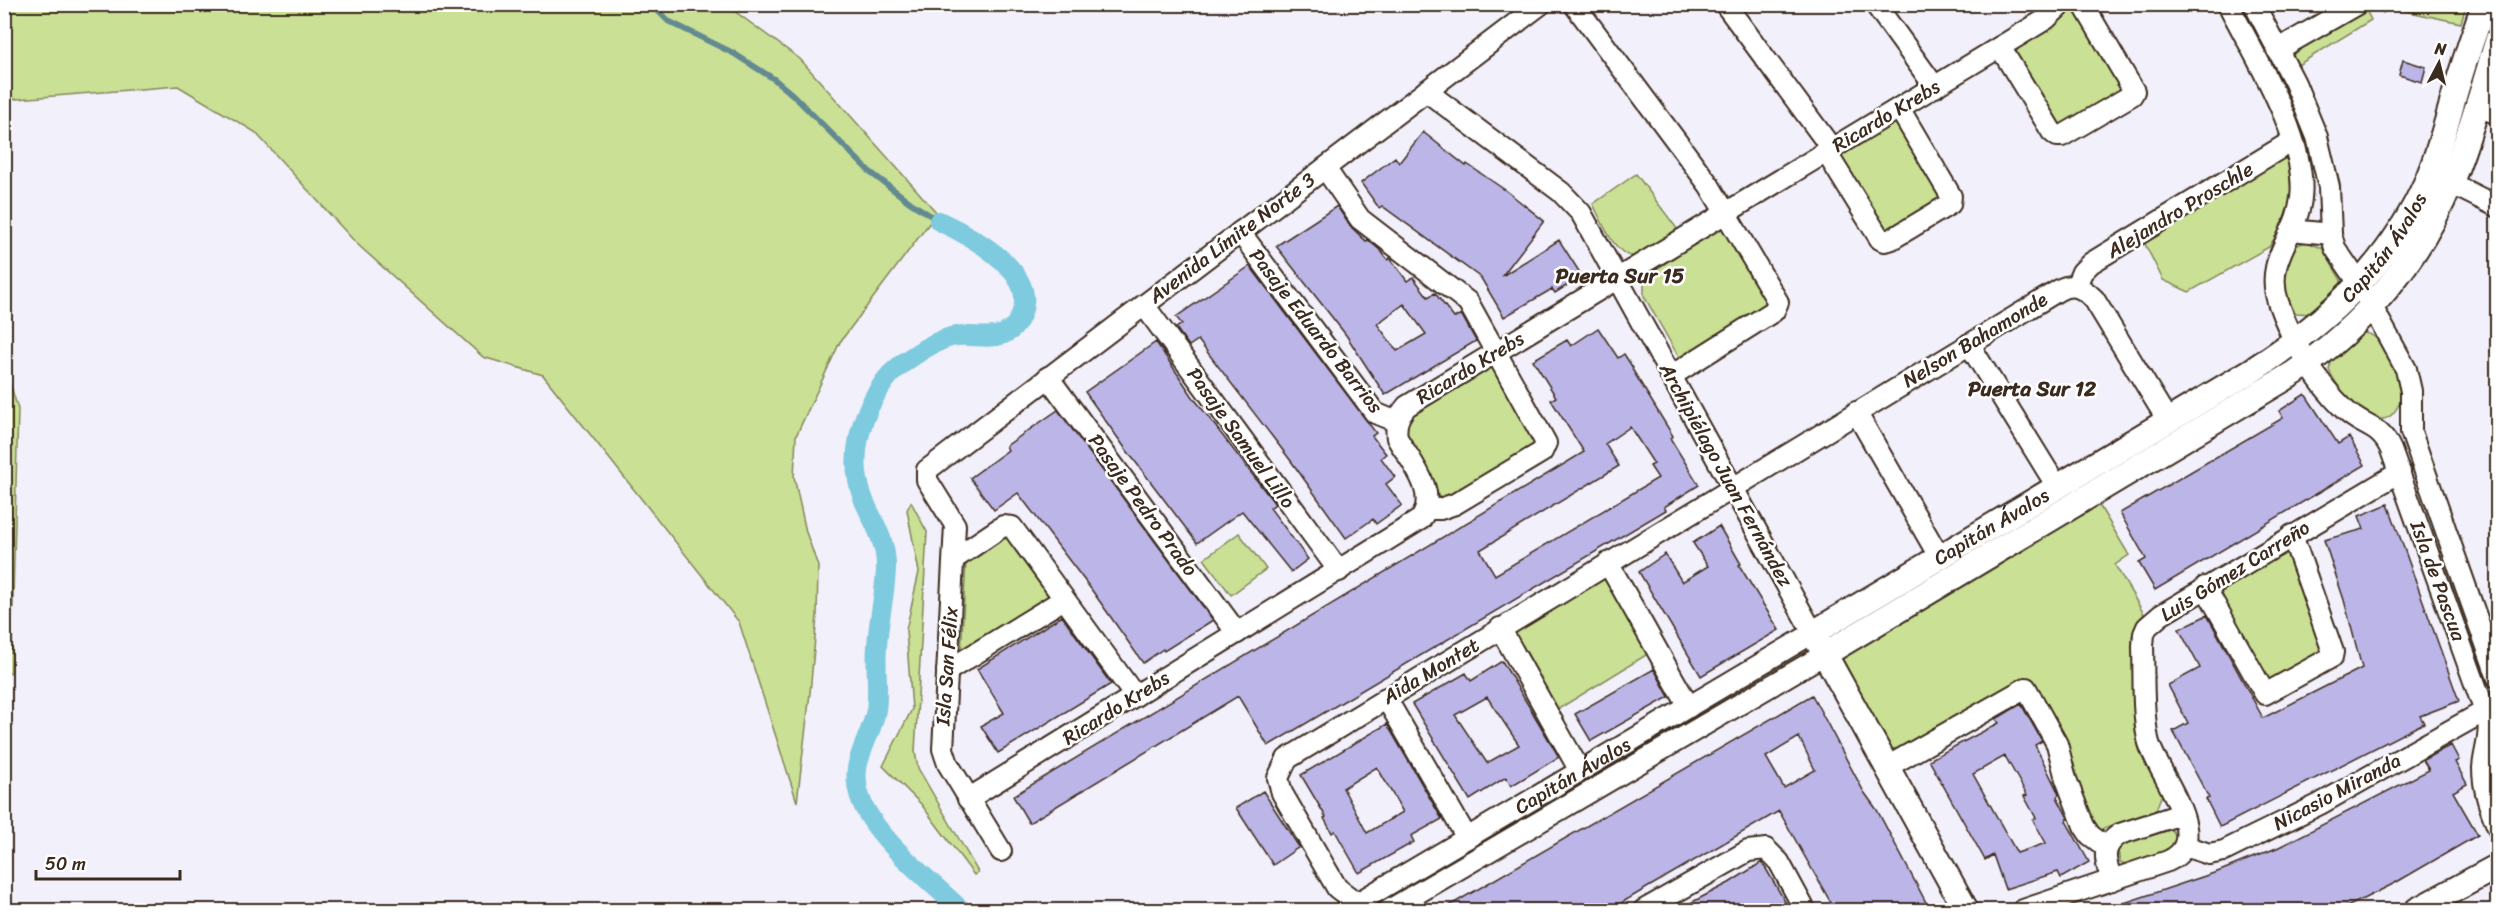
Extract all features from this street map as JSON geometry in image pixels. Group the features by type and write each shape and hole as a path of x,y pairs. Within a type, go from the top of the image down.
{"street":[{"name":"Avenida Límite Norte 3","path":"926,474 930,467 1541,4"},
{"path":"1574,4 1689,155 1727,212 1777,299 1777,308 1671,376"},
{"path":"1725,4 1829,151 1877,236 1884,241 1892,239 1950,204 1951,196 1899,108"},
{"path":"1875,4 1935,87"},
{"name":"Ricardo Krebs","path":"1397,422 1407,406 2051,16 2062,4"},
{"path":"2000,47 2052,132 2057,136 2062,136 2134,92 2083,4"},
{"path":"2228,4 2269,83 2300,166 2302,189 2300,205 2278,257 2275,281 2279,303 2317,378 2346,411 2380,431 2411,410"},
{"name":"Isla de Pascua","path":"2254,4 2302,99 2319,145 2328,187 2331,234 2335,248 2359,283 2406,369 2411,391 2411,432 2490,636 2498,678"},
{"path":"2277,50 2357,4"},
{"name":"Capitán Ávalos","path":"1389,910 1825,654 2308,363 2371,306 2397,277 2414,252 2440,178 2484,4"},
{"name":"Capitán Ávalos","path":"1356,908 1467,838 2058,488 2297,341 2336,309 2359,283 2440,178 2487,110 2498,39"},
{"name":"Archipiélago Juan Fernández","path":"1426,91 1572,202 1588,224 1966,910"},
{"name":"Alejandro Proschle","path":"2076,286 2082,272 2091,263 2292,141"},
{"path":"1325,168 1360,219 1468,302 1546,446 1542,452 1455,504 1440,509 1426,509 1426,490 1397,438 1397,422"},
{"path":"2440,178 2498,207"},
{"path":"2291,230 2331,234"},
{"name":"Pasaje Eduardo Barrios","path":"1240,232 1376,413 1397,422"},
{"path":"2076,286 2087,291 2094,299 2168,421"},
{"name":"Nelson Bahamonde","path":"1733,486 2063,287 2076,286"},
{"name":"Pasaje Samuel Lillo","path":"1144,305 1339,571"},
{"path":"1969,344 2058,488"},
{"name":"Pasaje Pedro Prado","path":"1048,377 1237,633"},
{"path":"1856,412 1940,558"},
{"name":"Isla de Pascua","path":"2380,431 2386,439 2400,472 2493,733 2483,766 2486,798 2498,828"},
{"name":"Luis Gómez Carreño","path":"2185,846 2186,831 2181,814 2147,737 2144,634 2154,620 2205,587 2400,472"},
{"name":"Isla San Félix","path":"926,474 927,480 954,520 954,559 943,749 948,764 1001,851"},
{"name":"Aida Montet","path":"1356,908 1337,888 1282,793 1278,778 1287,759 1733,486"},
{"name":"Ricardo Krebs","path":"968,799 1417,522 1426,509"},
{"path":"954,559 1003,526 1009,525 1032,553 1135,696"},
{"path":"2205,587 2265,694 2331,657 2333,652 2292,535"},
{"path":"1608,563 1689,706"},
{"path":"947,670 1064,599"},
{"path":"1500,628 1580,771"},
{"path":"2462,646 2490,636"},
{"path":"1887,767 2026,688 2057,744 2066,779 2084,826 2090,835 2106,847"},
{"path":"1386,698 1467,838"},
{"name":"Nicasio Miranda","path":"2185,846 2210,854 2224,851 2320,804 2485,711"},
{"path":"2112,880 2105,861 2106,847 2120,834 2181,814"},
{"path":"2023,910 2175,858 2185,846"},
{"path":"1644,910 1673,903 1748,851 1766,849 1779,862 1805,910"},
{"path":"2417,910 2498,866"}],"green space":[{"path":"5,4 726,5 800,59 937,213 840,342 796,436 794,477 806,532 818,566 817,616 797,802 739,622 543,375 483,357 356,243 255,132 178,86 5,100"},
{"path":"2376,5 2466,5 2461,23 2391,8 2383,13"},
{"path":"2076,6 2125,90 2059,128 2014,56 2021,44 2056,24"},
{"path":"2357,11 2367,12 2371,20 2298,65 2290,52"},
{"path":"1894,123 1898,123 1946,198 1888,235 1839,163 1844,154"},
{"path":"2276,157 2284,157 2288,162 2292,177 2292,199 2286,220 2269,247 2189,292 2163,280 2143,240"},
{"path":"1636,174 1678,230 1648,252 1629,256 1616,246 1593,204"},
{"path":"1723,226 1771,304 1681,361 1644,296 1644,280 1653,271"},
{"path":"2307,242 2322,248 2341,280 2341,285 2313,314 2296,313 2287,295 2284,273 2290,252"},
{"path":"2361,333 2369,334 2378,340 2400,379 2401,393 2398,406 2390,416 2380,419 2370,417 2360,410 2341,389 2329,370 2332,359"},
{"path":"5,367 18,409 11,673 4,670"},
{"path":"1496,367 1539,443 1443,502 1437,499 1434,482 1405,433 1409,417"},
{"path":"911,502 927,532 915,752 918,768 978,872 974,875 921,804 883,766 912,709 906,630 919,572 907,510"},
{"path":"2099,505 2129,555 2115,565 2144,614 2137,623 2132,636 2138,745 2162,794 2156,810 2098,831 2091,826 2059,733 2029,677 1903,750 1891,748 1888,745 1842,658 1848,652"},
{"path":"1006,532 1054,595 961,653 966,561"},
{"path":"1239,533 1266,569 1231,595 1204,559"},
{"path":"2288,549 2325,643 2322,655 2268,684 2219,596 2221,590"},
{"path":"1605,578 1612,582 1651,652 1552,713 1514,633"},
{"path":"2170,830 2176,838 2170,849 2128,865 2120,862 2118,851 2123,844"}],"building":[{"path":"2403,60 2426,67 2422,82 2399,75"},
{"path":"1423,132 1466,166 1467,164 1508,192 1544,221 1502,276 1559,240 1582,276 1555,293 1552,289 1504,317 1481,278 1382,206 1379,208 1361,183 1395,157 1399,163"},
{"path":"1337,206 1350,226 1381,251 1388,260 1390,258 1407,281 1413,277 1428,297 1435,293 1454,318 1461,314 1476,341 1385,395 1346,335 1276,246","holes":["1404,304 1426,334 1397,351 1377,324"]},
{"path":"1250,266 1376,433 1372,436 1386,454 1381,458 1395,477 1386,484 1402,505 1376,524 1373,519 1346,538 1291,461 1198,340 1189,346 1176,328 1182,324 1176,317"},
{"path":"1598,328 1618,358 1624,354 1673,436 1670,438 1699,485 1664,507 1666,510 1268,746 1238,696 1029,823 1013,796 1584,452 1551,400 1556,397 1533,360 1567,340 1571,346","holes":["1630,427 1654,464 1650,466 1658,478 1495,575 1480,550 1619,466 1605,444"]},
{"path":"1156,342 1193,397 1275,504 1270,508 1308,559 1291,572 1242,511 1197,543 1085,392"},
{"path":"2305,394 2338,444 2349,437 2365,465 2155,590 2139,563 2146,559 2120,513 2283,418 2279,411"},
{"path":"1058,410 1213,620 1143,663 1091,589 1018,493 994,510 970,478 1008,450 1006,446"},
{"path":"2388,504 2459,701 2420,716 2424,723 2220,827 2206,799 2209,798 2173,731 2188,723 2168,685 2200,668 2179,629 2207,615 2263,718 2362,668 2344,600 2324,540 2364,529 2359,516"},
{"path":"1719,526 1741,564 1739,565 1779,630 1701,676 1639,572 1665,554 1682,582 1708,566 1693,543"},
{"path":"1062,616 1111,684 998,753 981,726 1004,713 977,669"},
{"path":"1502,661 1559,757 1511,786 1506,777 1470,800 1412,704 1466,673 1471,681","holes":["1487,697 1519,745 1487,763 1455,715"]},
{"path":"1654,669 1669,697 1591,741 1575,714"},
{"path":"1812,695 1930,910 1835,910 1779,811 1609,910 1442,910","holes":["1799,737 1815,770 1784,788 1766,757"]},
{"path":"2021,704 2042,741 2035,745 2059,794 2057,797 2068,818 2066,821 2089,862 2061,878 2058,872 2005,889 1993,855 1985,860 1929,760 1999,723 1996,719","holes":["2005,756 2027,795 2024,796 2036,818 2033,820 2046,843 2017,853 1973,774"]},
{"path":"1387,724 1442,819 1411,836 1414,842 1359,873 1335,831 1332,833 1324,818 1326,817 1301,775","holes":["1377,767 1403,812 1367,833 1343,788"]},
{"path":"2451,745 2459,760 2455,762 2467,784 2453,792 2478,835 2395,883 2341,910 2109,910 2109,908 2220,871 2279,847 2429,770 2423,760"},
{"path":"1263,791 1299,847 1273,865 1236,808"},
{"path":"1762,862 1790,910 1677,910 1729,883"}],"waterway":[{"path":"651,4 668,21 733,53 774,79 870,172 939,221"},
{"path":"939,221 982,244 1009,267 1019,280 1024,294 1023,309 1018,322 1002,335 951,337 914,355 884,382 868,409 863,423 857,453 859,483 884,547 886,566 876,663 876,710 858,762 857,784 867,812 890,843 961,910"}],"district":[{"name":"Puerta Sur 15","path":"1620,276"},
{"name":"Puerta Sur 12","path":"2032,389"}]}
